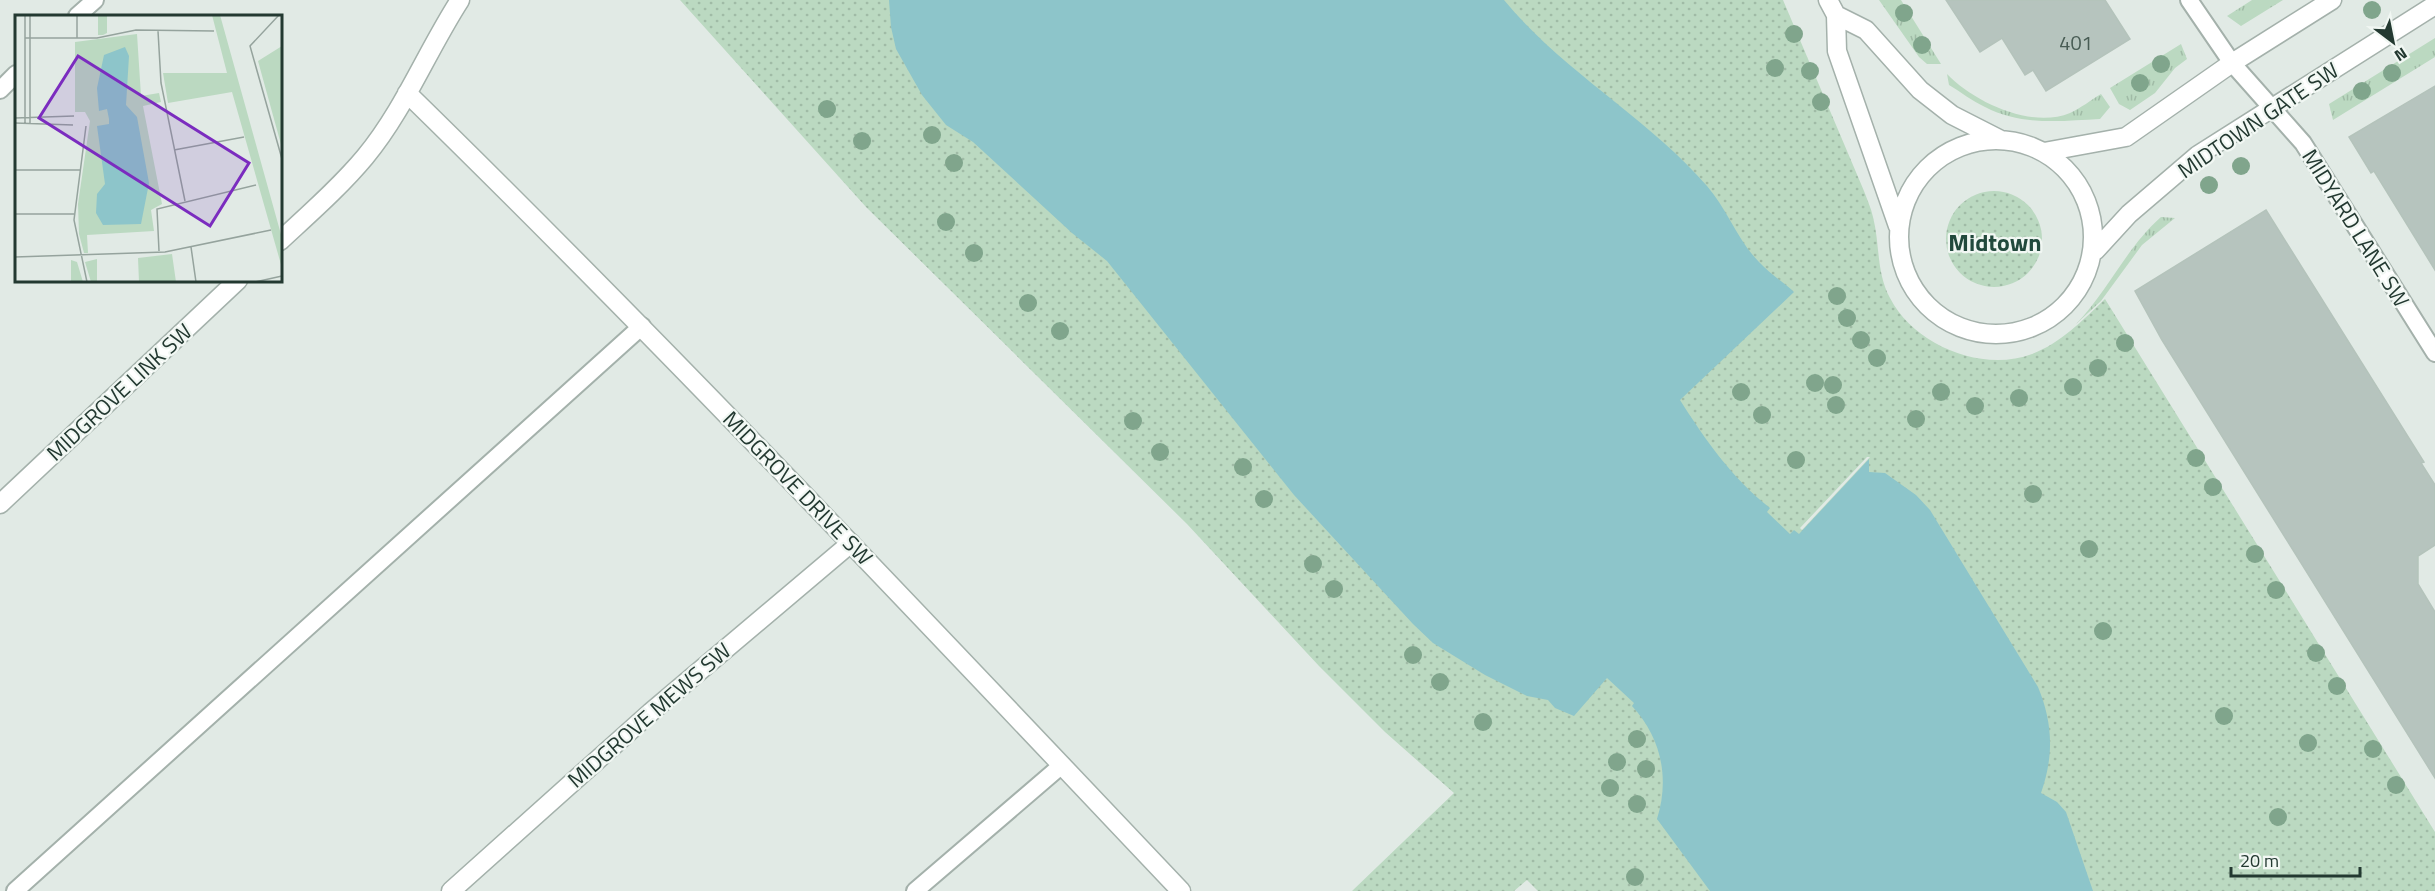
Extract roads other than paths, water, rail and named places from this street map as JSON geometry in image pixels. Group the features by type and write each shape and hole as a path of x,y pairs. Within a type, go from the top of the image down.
{"street":[{"path":"282,239 366,156 407,93 460,0"},
{"path":"2044,152 2126,137 2232,63 2332,0"},
{"name":"MIDTOWN GATE SW","path":"2095,251 2129,214 2198,154 2435,5"},
{"path":"1832,7 1866,30 1920,90 1952,115 2001,140 2044,152 2073,177 2090,212 2095,251 2081,286 2056,314 2022,331 1984,335 1947,323 1918,298 1901,264 1898,226 1837,51 1832,7"},
{"name":"MIDGROVE DRIVE SW","path":"407,93 642,326 1181,891"},
{"path":"1898,226 1910,190 1934,160 1969,143 2001,140"},
{"name":"MIDGROVE LINK SW","path":"0,504 236,282"},
{"name":"MIDGROVE MEWS SW","path":"451,891 617,742 851,543"}],"lane":[{"path":"78,15 95,0"},
{"name":"MIDYARD LANE SW","path":"2189,0 2232,63 2303,143 2435,353"},
{"path":"0,90 15,75"},
{"path":"15,891 642,326"},
{"path":"915,891 1062,765"}],"water":[{"path":"889,0 1504,0 1552,49 1683,161 1714,195 1752,254 1767,270 1794,292 1680,400 1720,458 1770,508 1767,512 1790,534 1794,530 1799,534 1869,459 1869,472 1885,473 1916,495 1930,510 2038,687 2047,714 2050,740 2048,766 2041,793 2057,802 2066,812 2093,891 1710,891 1657,819 1663,788 1660,759 1650,731 1632,706 1634,703 1607,678 1574,716 1555,708 1548,700 1527,696 1485,675 1433,643 1294,495 1107,261 1072,233 973,142 946,125 922,95 896,49 891,27"}],"district":[{"name":"Midtown","path":"1995,243"}]}
